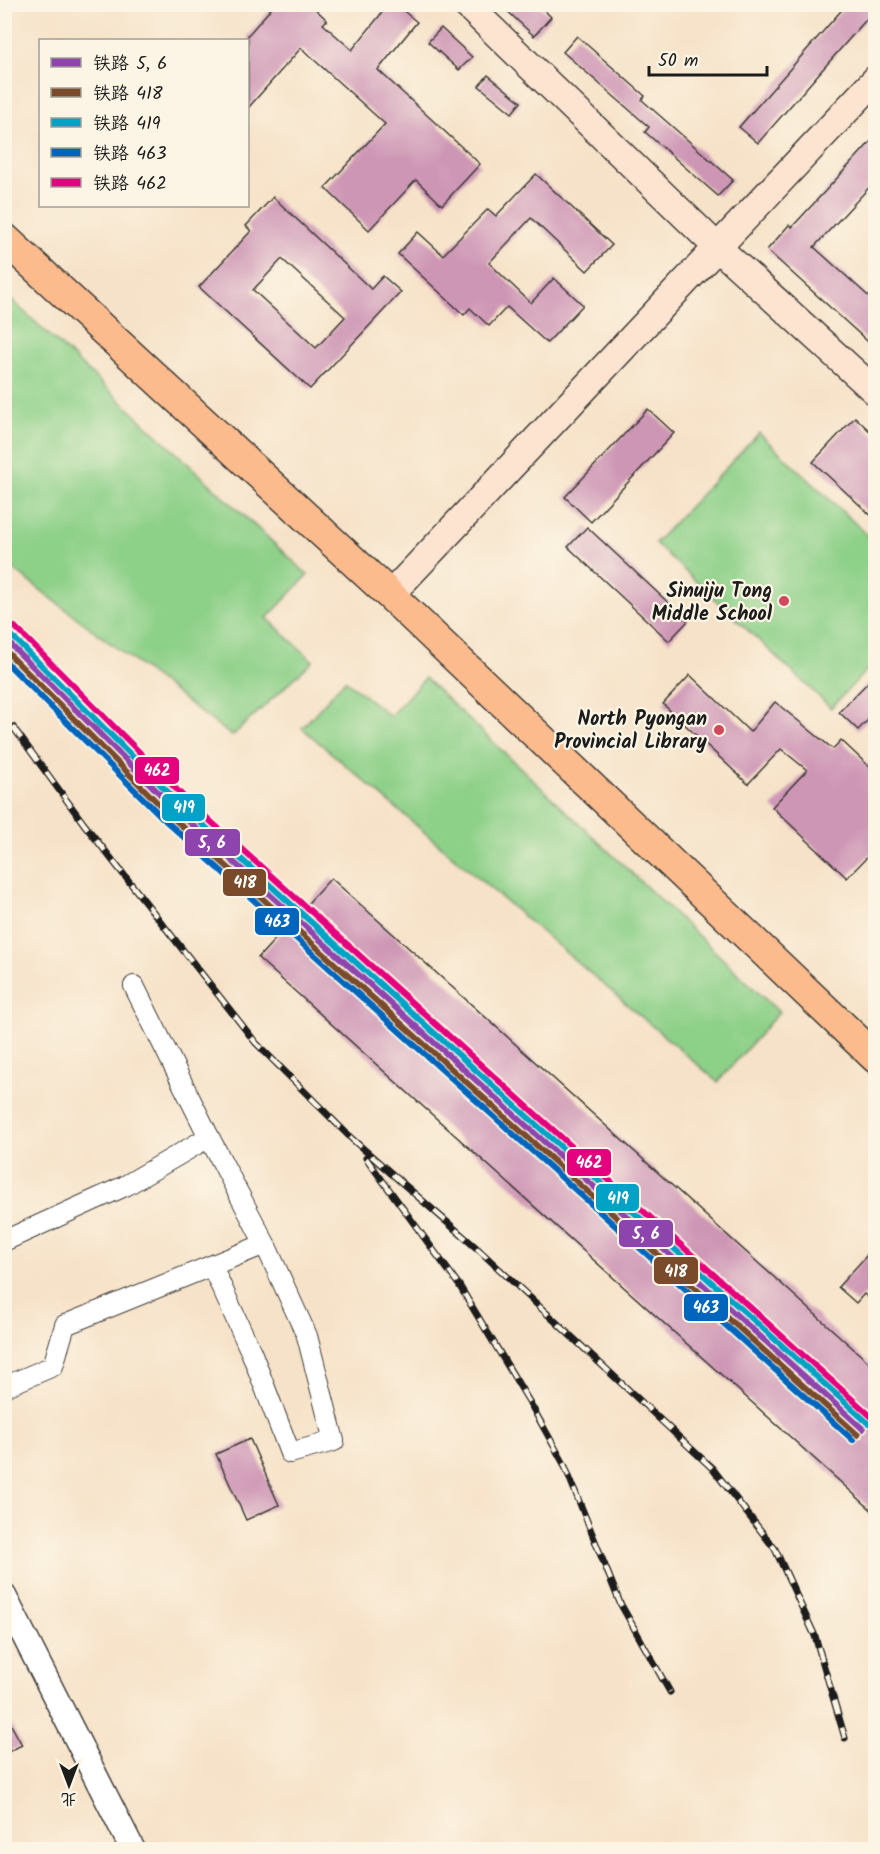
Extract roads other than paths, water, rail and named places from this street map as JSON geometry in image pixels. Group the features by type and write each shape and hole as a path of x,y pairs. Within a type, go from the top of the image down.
{"main road":[{"path":"466,4 717,247 876,392"},
{"path":"390,595 876,78"},
{"path":"4,238 390,595 876,1058"}],"street":[{"path":"134,986 265,1244 307,1336 334,1441 290,1453 252,1354 212,1266"},
{"path":"4,1241 125,1186 209,1137"},
{"path":"4,1387 53,1366 65,1325 265,1244"},
{"path":"4,1596 133,1850"}],"railway":[{"path":"13,727 84,824 256,1043 352,1139 480,1251 712,1468 775,1549 815,1636 845,1738"},
{"path":"366,1158 459,1285 530,1403 564,1464 620,1603 670,1692"}],"rail line":[{"name":"462","path":"15,627 187,800 873,1418"},
{"name":"419","path":"9,633 182,806 868,1423"},
{"name":"418","path":"4,649 172,817 858,1435"},
{"name":"463","path":"4,660 167,822 853,1440"}],"place":[{"name":"Sinuiju Tong Middle School","path":"784,601"},
{"name":"North Pyongan Provincial Library","path":"719,730"}]}
